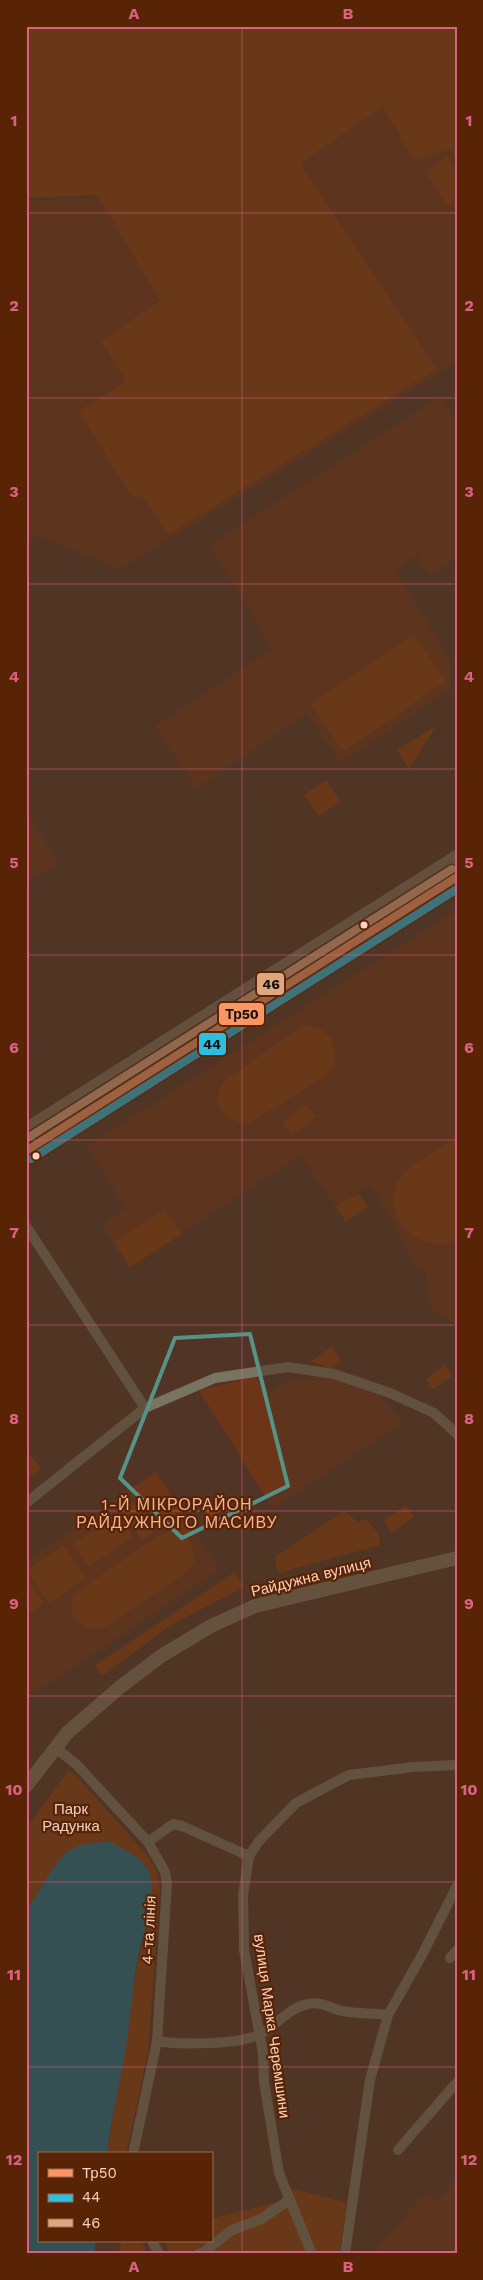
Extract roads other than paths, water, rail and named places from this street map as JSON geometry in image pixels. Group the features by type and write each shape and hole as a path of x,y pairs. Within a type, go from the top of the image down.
{"main road":[{"path":"26,1131 457,858"},
{"path":"26,1151 457,877"}],"street":[{"path":"26,1226 145,1408"},
{"path":"26,1503 145,1408 215,1378 288,1367 334,1374 390,1393 434,1413 457,1434"},
{"name":"Райдужна вулиця","path":"26,1786 68,1732 118,1688 161,1656 211,1626 255,1606 457,1558"},
{"name":"4-та лінія","path":"56,1748 77,1765 148,1842 165,1872 167,1884 157,2041 133,2152"},
{"name":"вулиця Марка Черемшини","path":"312,2254 279,2173 264,2082 263,2053 244,1950 243,1895 249,1856 259,1841 296,1803 341,1778 413,1767 457,1765"},
{"path":"148,1842 173,1824 182,1826 249,1856"},
{"path":"346,2254 370,2080 388,2015 421,1957 457,1886"},
{"path":"157,2041 191,2043 246,2040 260,2034 288,2012 311,2003 322,2004 340,2010 388,2015"},
{"path":"398,2150 457,2082"},
{"path":"198,2254 204,2252 232,2230 261,2219 289,2200"},
{"path":"153,2242 159,2254"}],"water":[{"path":"111,1842 140,1860 150,1876 152,1898 137,1962 125,2053 107,2152 38,2152 38,2242 96,2242 94,2254 26,2254 26,1914 46,1879 65,1854 85,1844"}],"district":[{"name":"1-Й МІКРОРАЙОН РАЙДУЖНОГО МАСИВУ","path":"177,1513"}],"park label":[{"name":"Парк Радунка","path":"71,1818"}]}
